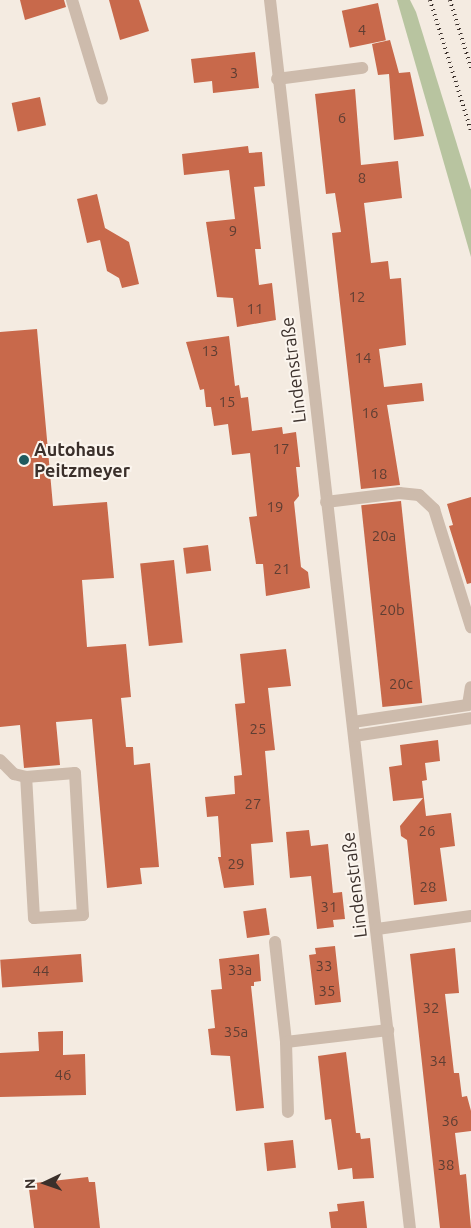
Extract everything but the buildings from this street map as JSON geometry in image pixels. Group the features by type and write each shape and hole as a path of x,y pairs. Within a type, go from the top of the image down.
{"street":[{"path":"72,0 102,99"},
{"name":"Lindenstraße","path":"270,0 277,79 377,929 410,1228"},
{"path":"277,79 362,68"},
{"path":"326,502 399,492 419,495 434,508 471,627"},
{"path":"353,722 468,705 471,687"},
{"path":"354,736 471,718"},
{"path":"0,760 14,774 26,777 76,773 83,915 34,918 26,777"},
{"path":"377,929 471,916"},
{"path":"275,942 286,1042 288,1112"},
{"path":"286,1042 388,1030"}],"green space":[{"path":"397,0 410,0 416,12 471,190 471,257"}],"railway":[{"path":"430,0 471,131"},
{"path":"450,0 471,68"}],"place":[{"name":"Autohaus Peitzmeyer","path":"24,460"}]}
